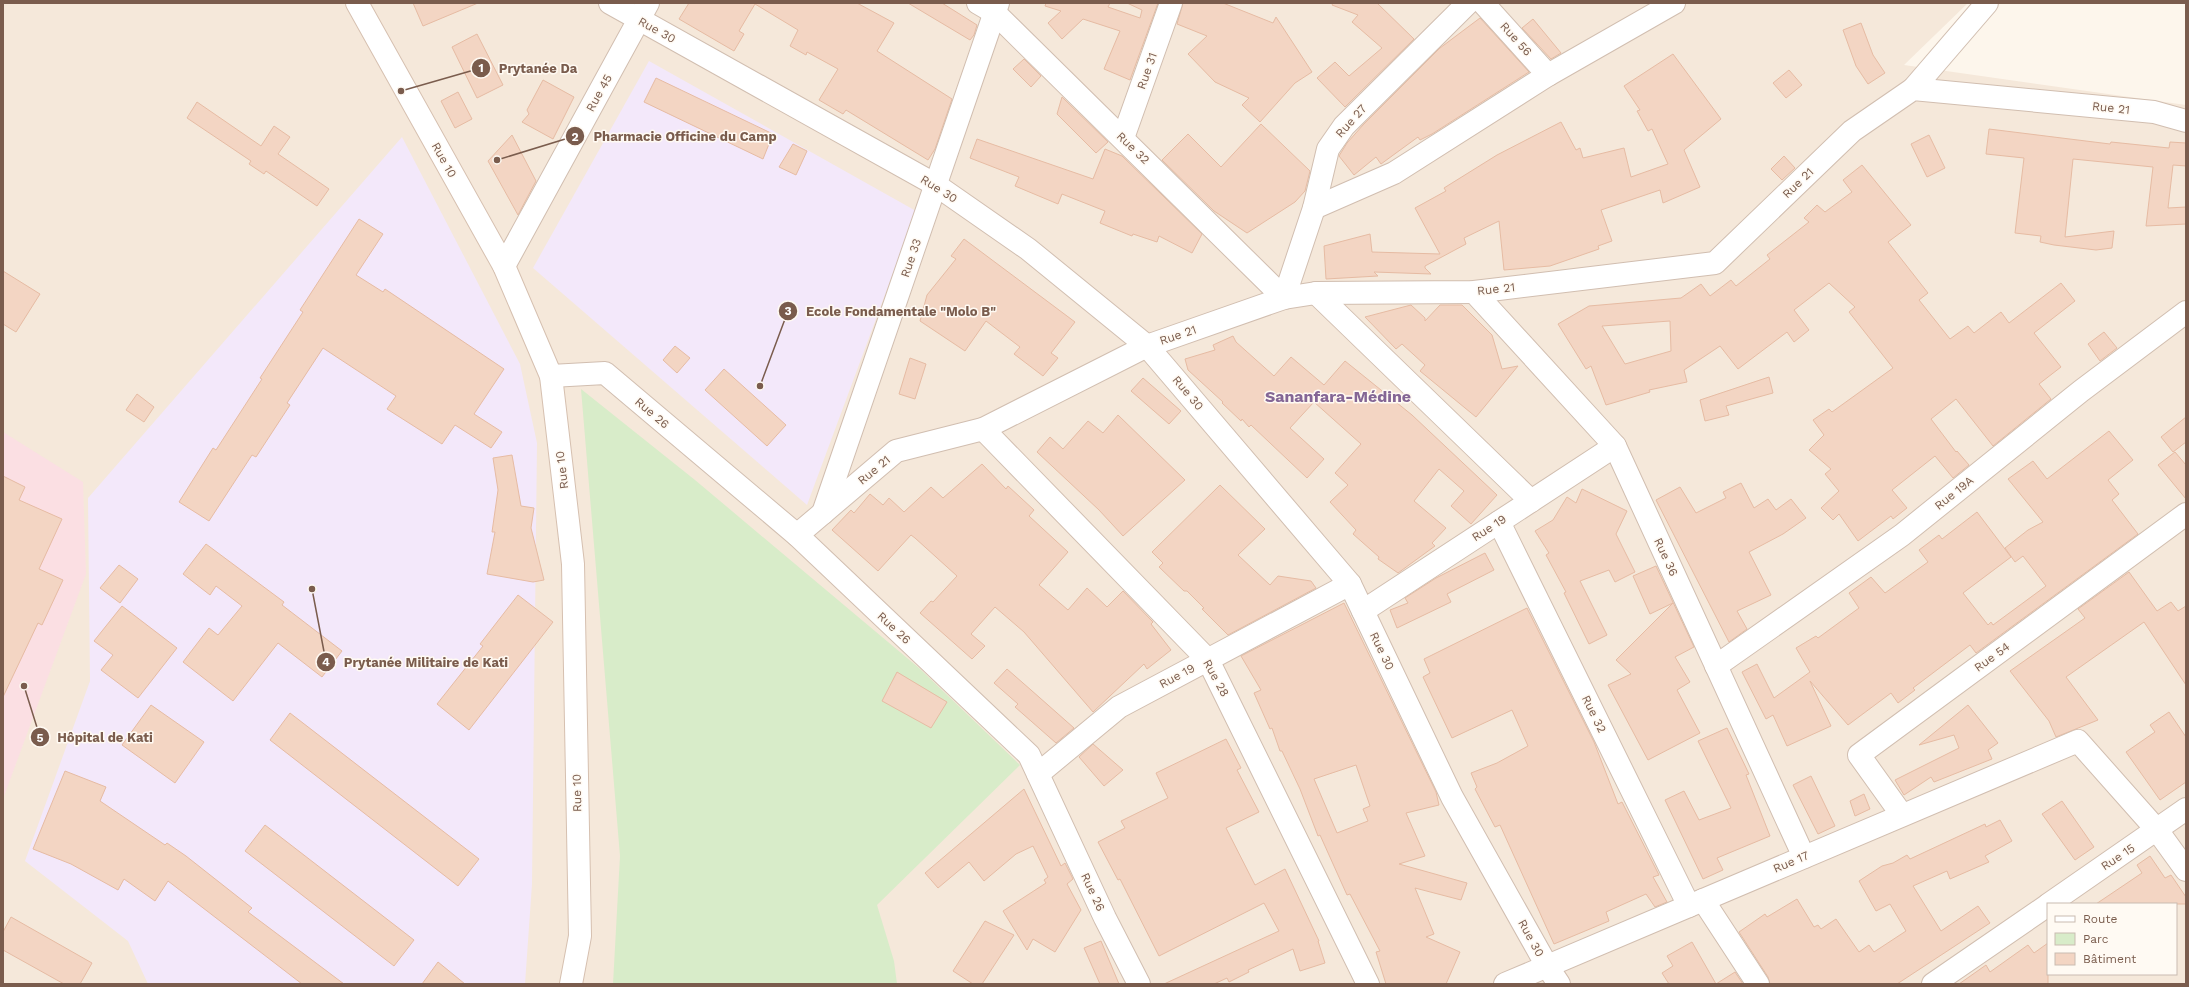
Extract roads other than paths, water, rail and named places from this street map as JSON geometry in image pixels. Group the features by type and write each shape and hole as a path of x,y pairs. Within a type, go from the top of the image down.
{"street":[{"name":"Rue 10","path":"357,3 504,266 551,376 573,564 580,936 571,984"},
{"name":"Rue 30","path":"610,3 643,11 936,185 1028,249 1147,346 1350,584 1452,797 1547,966 1559,984"},
{"name":"Rue 31","path":"1123,138 1171,3"},
{"name":"Rue 27","path":"1284,298 1314,208 1328,149 1344,126 1468,3"},
{"name":"Rue 56","path":"1483,3 1548,75"},
{"path":"1314,208 1394,173 1548,75 1674,3"},
{"path":"1913,89 1987,3"},
{"name":"Rue 32","path":"990,6 1284,298"},
{"name":"Rue 33","path":"823,513 936,185 990,6"},
{"name":"Rue 45","path":"504,266 643,11"},
{"name":"Rue 21","path":"797,535 896,452 983,429 1147,346 1284,298 1316,293 1474,292 1715,263 1852,131 1913,89 2154,112 2186,121"},
{"name":"Rue 36","path":"1474,292 1615,446 1804,857"},
{"path":"1316,293 1531,501"},
{"name":"Rue 19A","path":"1716,666 1902,535 2081,391 2186,312"},
{"name":"Rue 26","path":"551,376 605,373 797,535 1029,755 1105,918 1138,984"},
{"name":"Rue 28","path":"983,429 1208,660 1368,984"},
{"name":"Rue 19","path":"1363,611 1615,446"},
{"name":"Rue 54","path":"1902,815 1859,754 2186,514"},
{"name":"Rue 32","path":"1499,522 1696,903 1758,984"},
{"name":"Rue 19","path":"1038,774 1119,707 1350,584"},
{"name":"Rue 17","path":"1505,984 2078,741 2157,830"},
{"name":"Rue 15","path":"2050,903 2186,809"},
{"path":"2157,830 2186,870"},
{"name":"Rue 15","path":"1933,984 2047,905"}],"place":[{"name":"Prytanée Da","path":"401,91"},
{"name":"Pharmacie Officine du Camp","path":"497,160"},
{"name":"Ecole Fondamentale \"Molo B\"","path":"760,386"},
{"name":"Prytanée Militaire de Kati","path":"312,589"},
{"name":"Hôpital de Kati","path":"24,686"}],"district":[{"name":"Sananfara-Médine","path":"1338,396"}]}
